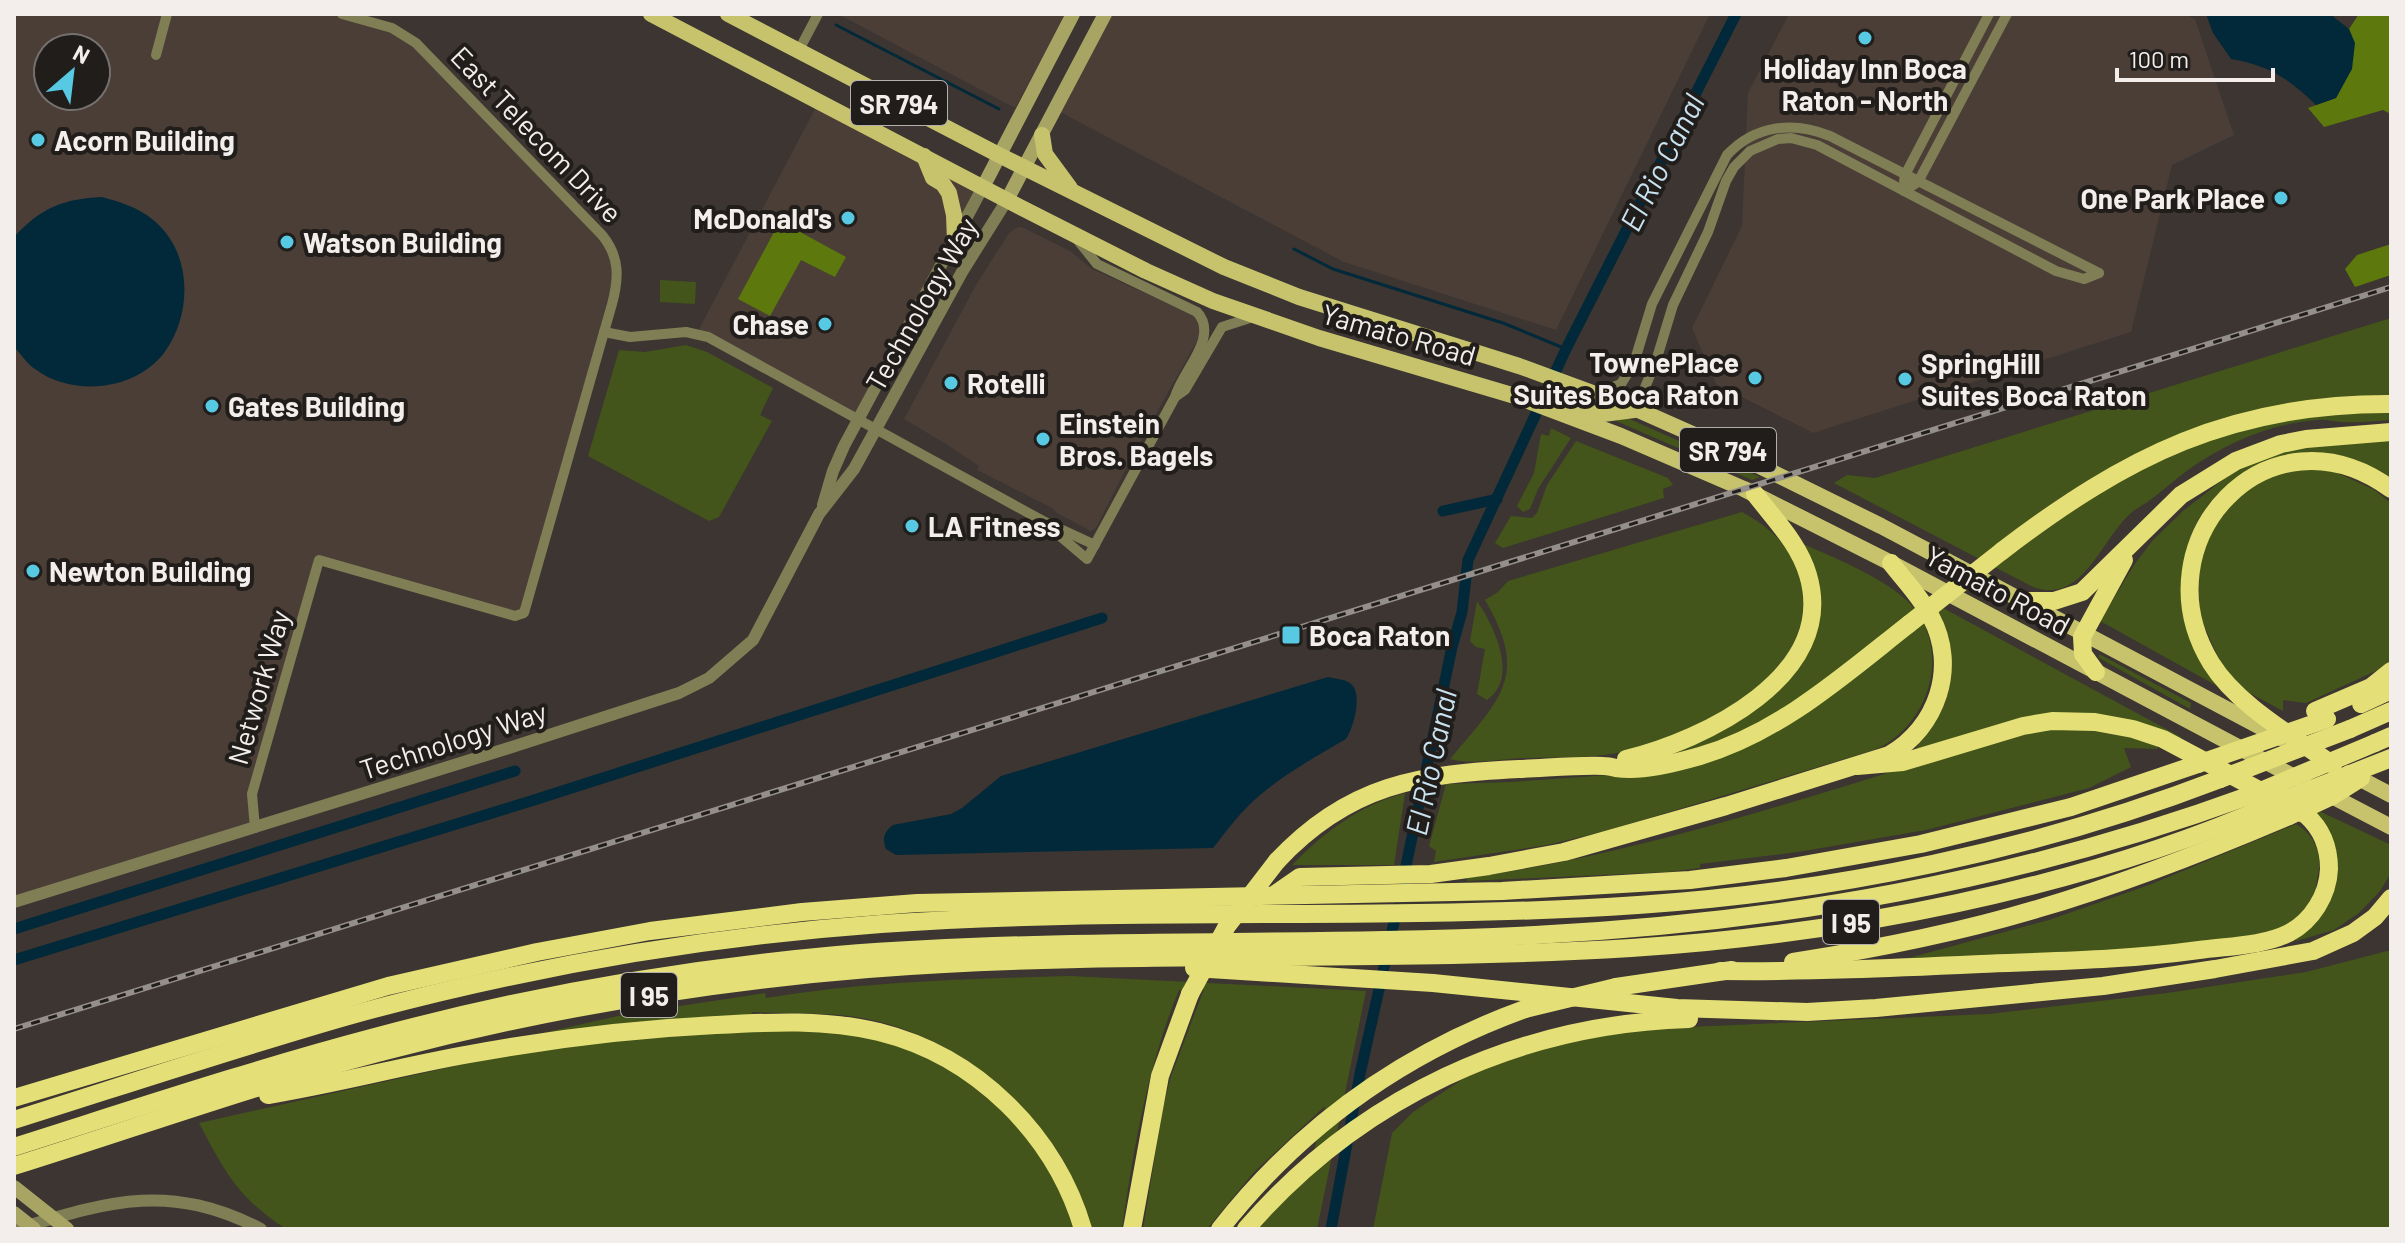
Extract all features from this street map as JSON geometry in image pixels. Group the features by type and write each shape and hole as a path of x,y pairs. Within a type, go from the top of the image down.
{"highway":[{"path":"1608,765 1616,768 1669,763 1699,756 1750,737 1806,704 2002,551 2089,488 2130,465 2188,439 2282,413 2339,405 2391,404"},
{"path":"2025,601 2054,601 2082,592 2181,495 2220,469 2250,455 2281,444 2325,436 2391,432"},
{"path":"2333,765 2244,700 2217,672 2202,645 2192,611 2194,559 2205,527 2220,503 2241,483 2274,467 2307,460 2340,464 2373,477 2391,489"},
{"path":"1132,1229 1160,1076 1190,994 1227,926 1277,861 1305,835 1332,814 1386,788 1419,778 1451,773 1608,765 1685,741 1721,722 1775,682 1801,649 1812,611 1812,593 1797,547 1755,494"},
{"path":"2096,672 2083,654 2083,633 2140,534"},
{"path":"1429,883 1489,866 1564,852 1857,766 1889,755 1911,740 1929,717 1942,684 1943,657 1935,624 1928,611 1891,563"},
{"path":"2321,715 2371,687 2391,671"},
{"path":"2321,715 2391,690"},
{"path":"14,1120 386,1006 535,971 799,931 1369,894 1424,912 1639,905 1839,881 1938,862 2122,814 2391,711"},
{"name":"I 95","path":"14,1098 388,986 537,952 650,931 802,912 917,903 1369,894 1429,883 1633,885 1745,874 1845,859 2044,814 2143,784 2321,715"},
{"path":"1720,971 1786,972 2099,959 2160,955 2232,945 2272,939 2294,929 2313,912 2326,885 2329,862 2325,843 2318,827 2306,815 2175,744 2133,729 2095,722 2038,723 1903,762 1857,766"},
{"path":"1417,946 1652,927 1765,915 1878,898 2075,853 2177,821 2251,795 2383,739"},
{"path":"1220,1229 1260,1181 1318,1126 1391,1072 1449,1040 1525,1009 1616,987 1869,949 2018,915 2162,868 2289,816 2334,795 2391,759"},
{"name":"I 95","path":"14,1166 385,1051 607,1002 723,984 976,962 1103,960 1417,946 1524,953 1636,948 1751,937 1864,920 2001,892 2087,869 2196,835 2391,759"},
{"path":"1103,960 1236,972 1409,981 1640,1005 1807,1012 2027,995 2215,969 2323,948 2353,933 2389,903"},
{"path":"14,1147 379,1036 528,1001 678,974 816,957 946,948 1358,948"},
{"path":"1246,1229 1312,1163 1384,1109 1447,1074 1488,1057 1557,1036 1625,1023 1786,1018 1807,1012"},
{"path":"206,1106 320,1087 468,1054 614,1032 788,1022 844,1025 918,1045 963,1068 996,1093 1027,1124 1048,1153 1067,1187 1083,1229"}],"main road":[{"name":"Yamato Road","path":"651,14 1146,271 1253,317 1556,411 1671,456 1755,494 2391,827"},
{"name":"Yamato Road","path":"728,14 1191,252 1270,286 1519,366 1636,409 1795,482 2391,795"},
{"path":"983,187 1073,14"},
{"path":"1007,200 1105,14"},
{"path":"1042,135 1045,154 1073,192"},
{"path":"924,156 933,178 943,184 949,193 955,240"},
{"path":"1556,411 1603,414 1636,409"},
{"path":"14,1187 67,1229"},
{"path":"14,1213 34,1229"}],"street":[{"path":"156,55 167,14"},
{"name":"East Telecom Drive","path":"319,560 515,616 522,615 618,277 616,259 606,240 411,39 392,28 342,14"},
{"path":"799,50 818,14"},
{"path":"1904,191 1905,175 1989,14"},
{"path":"1904,191 1918,182 2007,14"},
{"path":"1595,394 1621,384 1627,376 1638,353 1652,304 1727,155 1742,141 1775,128 1802,127 1830,136 2099,273 2084,279 2056,271 1807,141 1778,139 1750,151 1734,167 1726,181 1708,232 1673,305 1656,361 1636,409"},
{"name":"Technology Way","path":"14,902 679,693 699,684 728,664 753,640 821,511 833,471 859,419 983,187"},
{"name":"Technology Way","path":"821,511 848,478 957,281 1007,200"},
{"path":"1043,521 1087,559 1175,397 1206,330 1197,312 1097,264 1071,232"},
{"path":"1175,397 1185,390 1222,327 1253,317"},
{"path":"604,332 630,337 686,332 702,335 1043,521 1095,545"},
{"name":"Network Way","path":"255,828 252,794 319,560"},
{"path":"17,1229 87,1208 135,1200 200,1206 261,1229"}],"shaded area":[{"path":"14,14 342,14 399,31 589,222 617,265 522,615 319,560 252,794 255,828 14,902"},
{"path":"838,14 1066,14 1015,108"},
{"path":"1108,14 1710,14 1556,330 1344,262 1060,112"},
{"path":"1789,14 2184,14 2195,19 2234,135 2172,165 2131,332 1813,433 1716,384 1692,328 1742,226 1748,93"},
{"path":"816,107 976,190 858,415 699,329"},
{"path":"1018,227 1070,251 1092,269 1195,316 1201,332 1096,528 1091,531 977,470 979,466 904,419 976,285 1009,233"}],"green space":[{"path":"2359,14 2391,14 2391,114 2383,110 2324,127 2308,108 2336,98 2352,64 2353,47 2349,29"},
{"path":"780,221 846,257 835,277 801,260 770,316 738,299"},
{"path":"2391,244 2391,275 2355,287 2345,269 2357,255"},
{"path":"660,280 696,282 695,304 660,302"},
{"path":"2391,318 2391,395 2311,400 2207,425 2111,467 2051,505 2102,488 2218,435 2320,415 2391,411 2391,420 2300,422 2266,430 2233,443 2188,470 2132,512 2088,568 2077,580 2064,587 2049,590 2031,586 1834,483 1847,475 1875,478"},
{"path":"686,345 707,352 773,388 760,415 772,421 719,517 709,521 588,456 619,350 645,352"},
{"path":"1625,417 1760,477 1752,480 1616,421"},
{"path":"1551,428 1571,438 1538,489 1530,509 1523,512 1517,506 1534,473 1541,434 1549,436"},
{"path":"2391,439 2391,480 2366,465 2340,457 2314,454 2287,456 2262,464 2238,477 2217,495 2200,517 2187,545 2185,567 2219,687 2100,621 2153,540 2183,511 2238,468 2305,447"},
{"path":"1576,441 1668,478 1673,485 1663,489 1664,498 1503,548 1495,543 1511,516 1532,518 1537,513 1547,485"},
{"path":"2326,468 2373,489 2391,503 2391,660 2380,669 2306,703 2283,700 2283,711 2246,691 2223,668 2200,617 2198,576 2208,535 2244,490 2287,469"},
{"path":"1742,512 1780,541 1793,561 1801,585 1802,617 1792,646 1773,672 1748,695 1687,730 1627,751 1476,762 1450,759 1495,702 1507,668 1506,648 1485,600 1508,581"},
{"path":"1802,546 1841,560 1898,593 1916,611 1927,632 1932,655 1931,678 1924,700 1912,721 1895,738 1874,750 1606,831 1547,845 1434,862 1436,851 1429,846 1446,784 1653,772 1747,747 1783,729 1833,692 1804,697 1734,737 1670,755 1669,751 1805,652"},
{"path":"1477,601 1496,637 1503,665 1497,690 1487,700 1477,694 1485,649 1476,647 1470,641"},
{"path":"1932,602 2181,737 2179,739 2120,719 1915,751 1944,706 1951,676 1949,646"},
{"path":"2099,654 2191,703 2190,709 2099,658"},
{"path":"2055,729 2110,731 2156,744 2158,749 2124,748 2131,767 2089,788 1926,830 1798,852 1700,864 1700,868 1668,872 1467,881 1467,878 1604,853 1671,836 2005,737"},
{"path":"1405,793 1394,865 1292,865 1358,812"},
{"path":"2317,810 2391,845 2391,873 2380,891 2359,913 2334,930 2296,941 2295,937 2327,903"},
{"path":"2296,824 2307,833 2318,852 2317,893 2310,906 2285,928 2247,936 2128,951 1901,960 2049,920 2149,885"},
{"path":"2391,950 2391,1229 1373,1229 1392,1133 1413,1112 1475,1071 1560,1044 1642,1029 1989,1014 2167,993 2306,972"},
{"path":"1071,976 1366,991 1317,1229 1257,1229 1308,1176 1325,1106 1254,1172 1207,1229 1143,1229 1170,1079 1204,989 1179,990 1168,1019 1143,1108 1122,1229 1087,1229 1061,1166 1065,1163 1025,1111 1002,1088 949,1050 888,1024 843,1015 752,1012 751,1019 529,1036 627,1014 765,993 766,998 880,984"},
{"path":"824,1029 857,1035 916,1053 942,1065 990,1099 1013,1121 1056,1177 1076,1229 286,1229 256,1206 234,1183 199,1123 527,1050 702,1032"}],"water":[{"path":"2206,14 2330,14 2349,29 2355,43 2352,69 2336,98 2316,105 2278,74 2231,59 2213,33"},
{"path":"102,197 140,211 165,232 181,265 184,302 173,337 152,366 120,382 102,386 67,384 32,367 14,347 14,237 53,207 75,200"},
{"path":"1328,677 1348,682 1356,691 1356,713 1346,739 1260,795 1213,848 896,855 886,849 885,836 893,825 951,814 1001,776"}],"waterway":[{"name":"El Rio Canal","path":"1403,880 1462,612 1468,560 1566,349 1736,14"},
{"path":"836,25 999,109"},
{"path":"1294,249 1333,269 1503,323 1566,349"},
{"path":"1443,511 1497,499"},
{"path":"14,960 531,801 1102,618"},
{"path":"14,929 515,771"},
{"name":"El Rio Canal","path":"1331,1229 1360,1074 1397,909"}],"railway":[{"path":"14,1029 2391,287"}],"place":[{"name":"Holiday Inn Boca Raton - North","path":"1865,38"},
{"name":"Acorn Building","path":"38,140"},
{"name":"One Park Place","path":"2281,198"},
{"name":"McDonald's","path":"848,218"},
{"name":"Watson Building","path":"287,242"},
{"name":"Chase","path":"825,324"},
{"name":"TownePlace Suites Boca Raton","path":"1755,378"},
{"name":"SpringHill Suites Boca Raton","path":"1905,379"},
{"name":"Rotelli","path":"951,383"},
{"name":"Gates Building","path":"212,406"},
{"name":"Einstein Bros. Bagels","path":"1043,439"},
{"name":"LA Fitness","path":"912,526"},
{"name":"Newton Building","path":"33,571"},
{"name":"Boca Raton","path":"1291,635"}]}
